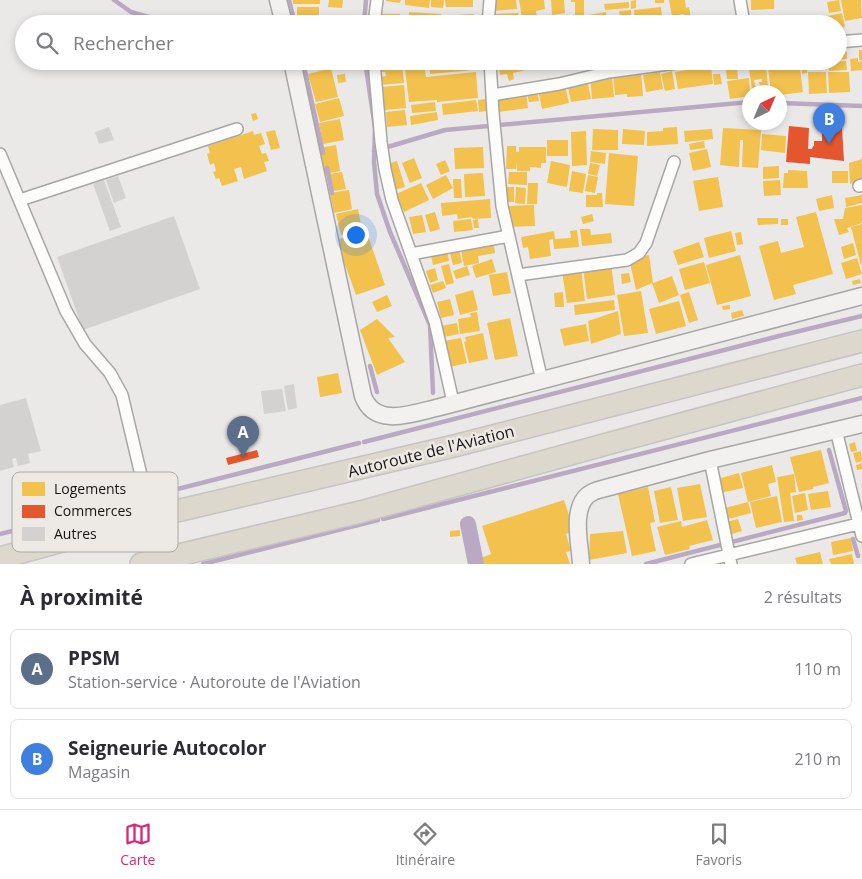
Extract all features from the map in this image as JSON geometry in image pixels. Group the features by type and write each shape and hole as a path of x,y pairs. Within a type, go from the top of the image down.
{"highway":[{"name":"Autoroute de l'Aviation","path":"178,511 445,448 862,341"},
{"path":"141,564 444,490 862,375"},
{"name":"Autoroute de l'Aviation","path":"0,558 22,552"}],"street":[{"path":"278,0 282,15"},
{"path":"375,15 377,0"},
{"path":"489,15 490,0"},
{"path":"740,0 742,15"},
{"path":"847,41 862,40"},
{"path":"294,70 363,396 366,404 373,412 382,416 420,412 862,296"},
{"path":"375,70 385,169 392,200 435,322 453,402"},
{"path":"491,70 502,206 542,380"},
{"path":"492,95 559,84 624,70"},
{"path":"20,200 237,129"},
{"path":"0,154 66,311 85,344 110,373 122,395 140,472"},
{"path":"518,275 627,260 639,253 646,243 674,162"},
{"path":"411,254 509,236"},
{"path":"581,564 579,510 586,496 592,492 710,460 862,424"},
{"path":"836,430 862,536"},
{"path":"710,460 730,559"},
{"path":"691,564 730,559 860,523"}],"building: Logements":[{"path":"293,0 320,0 320,4 293,4"},
{"path":"329,0 343,0 342,8 328,7"},
{"path":"386,0 401,0 400,3"},
{"path":"405,0 430,0 429,8 405,5"},
{"path":"431,0 444,0 443,8 431,7"},
{"path":"445,0 473,0 473,7 446,7"},
{"path":"492,0 516,0 517,9 493,11"},
{"path":"519,0 544,0 545,9 536,11 537,15 522,15"},
{"path":"551,0 564,0 565,13 552,15"},
{"path":"571,0 584,0 584,15 575,15 575,2 571,2"},
{"path":"636,0 636,8 631,9 631,1"},
{"path":"655,0 664,0 664,3 655,3"},
{"path":"669,0 685,0 686,8 689,7 690,15 672,15"},
{"path":"751,0 774,0 774,9 751,10"},
{"path":"839,0 841,11 829,13 827,2"},
{"path":"841,0 861,0 862,18 847,21 847,15 844,15"},
{"path":"629,2 629,8 605,10 604,4"},
{"path":"297,7 319,7 319,15 297,15"},
{"path":"661,7 662,15 634,15 634,10"},
{"path":"631,10 631,15 620,15 619,11"},
{"path":"409,12 441,14 441,15 409,15"},
{"path":"606,12 606,15 589,15"},
{"path":"518,13 519,15 494,15"},
{"path":"376,14 400,14 400,15"},
{"path":"859,50 862,50 862,60 859,60"},
{"path":"858,58 858,62 862,61 862,70 851,71 850,59"},
{"path":"331,70 338,97 316,102 308,74"},
{"path":"379,70 403,70 404,83 380,85 379,77 386,76 385,72 379,72"},
{"path":"405,70 425,70 426,77 476,72 478,98 437,102 437,100 409,102"},
{"path":"430,70 474,70 430,74"},
{"path":"499,70 526,70 513,73 514,79 509,81 507,74 500,75"},
{"path":"711,70 713,84 678,89 675,72"},
{"path":"726,70 737,70 738,79 727,79"},
{"path":"749,70 766,70 768,85 760,85 759,82 762,82 762,79 754,80 755,85 751,85"},
{"path":"768,70 800,70 803,92 787,94 787,85 770,85"},
{"path":"802,70 807,70 807,73 802,74"},
{"path":"672,71 675,89 665,91 661,74"},
{"path":"641,72 643,96 627,97 627,94 615,95 613,74"},
{"path":"660,72 663,89 646,92 643,75"},
{"path":"808,72 826,72 827,93 809,94"},
{"path":"828,72 849,72 850,92 829,93"},
{"path":"345,74 346,82 338,83 337,75"},
{"path":"713,74 720,74 722,84 714,85"},
{"path":"612,76 614,97 592,99 590,77"},
{"path":"749,78 749,85 742,85 742,97 730,99 727,81"},
{"path":"587,79 591,99 571,102 567,82"},
{"path":"404,85 406,108 385,110 382,87"},
{"path":"565,85 569,103 542,109 538,90"},
{"path":"537,91 539,101 529,102 527,93"},
{"path":"526,92 528,108 499,112 497,96"},
{"path":"339,98 344,116 320,122 315,104"},
{"path":"486,99 487,111 479,112 478,100"},
{"path":"476,100 478,111 443,115 442,104"},
{"path":"435,102 436,111 412,113 411,105"},
{"path":"405,110 407,125 387,127 386,112"},
{"path":"437,112 438,120 411,125 410,116"},
{"path":"256,113 258,119 253,121 251,114"},
{"path":"340,119 344,140 323,144 319,123"},
{"path":"677,127 678,144 647,146 647,132 663,131 663,128"},
{"path":"723,128 761,130 758,168 742,167 743,140 740,140 739,167 720,165"},
{"path":"593,129 618,130 618,150 592,150"},
{"path":"623,129 645,131 644,145 622,144"},
{"path":"712,129 713,139 685,142 684,131"},
{"path":"275,130 280,148 271,150 266,132"},
{"path":"253,131 254,135 261,133 265,144 259,146 262,154 266,153 269,161 264,162 267,171 244,179 241,167 234,169 238,181 222,186 219,178 216,179 213,172 216,171 214,163 210,165 207,154 210,153 208,146"},
{"path":"586,131 587,165 572,166 571,132"},
{"path":"762,134 786,136 785,153 761,150"},
{"path":"547,140 568,140 568,156 547,156"},
{"path":"704,141 705,148 690,150 689,144"},
{"path":"336,145 340,171 325,174 320,148"},
{"path":"507,146 516,146 516,152 519,152 519,147 546,147 546,163 541,163 541,168 530,167 530,171 517,171 516,161 516,169 506,169"},
{"path":"483,147 484,168 455,169 454,148"},
{"path":"707,149 711,167 693,171 689,153"},
{"path":"591,151 606,153 605,164 590,162"},
{"path":"609,153 638,156 634,206 605,204"},
{"path":"414,158 422,178 410,183 402,163"},
{"path":"862,159 862,179 850,184 849,163"},
{"path":"445,160 450,171 441,175 436,164"},
{"path":"397,161 405,187 395,190 387,164"},
{"path":"551,161 570,165 567,187 547,183"},
{"path":"590,163 600,165 597,176 588,174"},
{"path":"779,166 779,178 763,179 763,167"},
{"path":"788,170 807,171 808,188 783,188 784,173 788,173"},
{"path":"572,171 586,174 583,193 569,191"},
{"path":"832,171 848,171 848,183 832,183"},
{"path":"342,172 346,189 333,191 329,174"},
{"path":"509,172 527,172 527,185 508,184"},
{"path":"483,173 485,196 465,197 464,174"},
{"path":"446,175 453,188 433,199 426,185"},
{"path":"588,175 598,177 595,193 585,191"},
{"path":"718,177 723,207 699,211 693,181"},
{"path":"453,179 461,179 462,198 454,198"},
{"path":"780,180 781,195 764,196 763,181"},
{"path":"421,183 429,200 404,212 396,194"},
{"path":"528,183 538,183 537,204 527,204"},
{"path":"503,187 514,187 514,202 503,202"},
{"path":"516,187 526,188 525,204 515,203"},
{"path":"349,190 352,209 334,213 330,193"},
{"path":"597,193 602,193 603,207 586,207 586,195 597,195"},
{"path":"832,195 834,208 819,211 816,199"},
{"path":"862,195 862,203 846,207 845,198"},
{"path":"490,199 491,218 473,219 472,217 458,219 457,214 442,216 441,203"},
{"path":"534,205 535,226 508,227 507,206"},
{"path":"862,205 862,223 847,228 849,232 839,235 834,219 843,219 845,208"},
{"path":"358,209 362,230 341,235 336,214"},
{"path":"435,212 440,229 430,232 425,215"},
{"path":"816,212 833,274 793,285 796,294 774,300 759,246 778,241 781,253 804,247 796,217"},
{"path":"592,214 594,221 583,224 581,217"},
{"path":"422,215 426,232 413,234 409,217"},
{"path":"757,218 778,218 778,224 758,225"},
{"path":"471,219 473,230 454,232 453,221"},
{"path":"478,219 479,228 474,228 473,220"},
{"path":"781,219 788,219 788,225 781,225"},
{"path":"862,224 862,264 861,265 851,227"},
{"path":"580,229 590,229 591,235 611,233 612,243 582,246"},
{"path":"366,230 385,285 356,295 336,240"},
{"path":"577,230 579,247 554,249 553,239 549,240 551,256 530,259 528,247 523,248 521,237 554,231 555,239 571,238 570,231"},
{"path":"731,231 736,251 709,258 704,238"},
{"path":"741,232 743,244 737,245 735,233"},
{"path":"493,238 495,253 478,256 479,263 464,266 460,244"},
{"path":"699,242 704,257 678,265 673,251"},
{"path":"853,243 856,255 844,259 841,247"},
{"path":"446,244 449,261 433,265 429,247"},
{"path":"458,244 462,263 453,265 448,246"},
{"path":"649,255 653,283 672,276 679,295 659,303 652,283 636,290 629,258"},
{"path":"740,255 751,296 717,305 706,265"},
{"path":"857,258 862,274 846,279 841,263"},
{"path":"492,259 496,272 476,278 472,266"},
{"path":"704,262 710,283 685,290 679,269"},
{"path":"611,263 615,295 587,299 583,267"},
{"path":"449,264 454,283 446,285 441,266"},
{"path":"467,266 470,275 456,279 453,271"},
{"path":"435,268 438,280 430,283 426,271"},
{"path":"581,269 585,301 567,303 562,272"},
{"path":"507,272 511,293 493,296 489,275"},
{"path":"629,273 631,282 622,284 621,274"},
{"path":"860,279 861,283 853,285 852,281"},
{"path":"443,281 446,288 433,293 430,285"},
{"path":"473,290 478,310 460,315 455,295"},
{"path":"641,291 648,333 624,336 617,295"},
{"path":"563,292 564,307 555,307 554,293"},
{"path":"689,292 698,320 689,323 680,295"},
{"path":"387,295 392,306 377,312 372,302"},
{"path":"450,299 454,315 441,318 437,302"},
{"path":"614,300 615,310 575,315 574,305"},
{"path":"679,301 686,326 656,334 649,309"},
{"path":"730,305 730,309 723,310 722,306"},
{"path":"742,310 744,316 732,319 731,313"},
{"path":"618,311 621,334 591,344 588,321"},
{"path":"477,312 480,331 460,334 458,319 471,317 470,313"},
{"path":"510,318 518,356 495,360 487,323"},
{"path":"377,319 395,337 388,338 405,362 377,375 360,330"},
{"path":"457,323 459,334 444,337 441,326"},
{"path":"586,324 589,341 564,346 560,329"},
{"path":"483,333 488,359 469,363 464,342 466,341 465,337"},
{"path":"461,338 467,363 450,367 444,341"},
{"path":"338,373 342,393 320,397 317,377"},
{"path":"855,442 857,451 851,452 849,444"},
{"path":"821,450 829,483 799,492 790,457"},
{"path":"861,451 862,461 856,463 853,453"},
{"path":"862,463 862,469 857,470 856,465"},
{"path":"772,465 776,482 768,484 771,496 748,502 741,473"},
{"path":"739,473 743,488 720,493 717,479"},
{"path":"794,474 796,492 790,493 794,521 784,522 777,477"},
{"path":"700,484 707,517 683,521 677,488"},
{"path":"648,487 655,522 650,523 656,551 632,556 618,494"},
{"path":"671,487 678,520 660,523 654,491"},
{"path":"828,491 831,507 811,510 808,494"},
{"path":"805,493 808,510 795,513 792,496"},
{"path":"777,496 782,522 756,528 750,502"},
{"path":"564,500 574,531 566,534 571,551 566,552 570,564 483,564 481,558 491,554 482,526"},
{"path":"748,502 751,513 728,519 725,508"},
{"path":"797,515 802,515 803,520 797,521"},
{"path":"738,519 742,531 729,535 726,522"},
{"path":"707,520 713,540 689,546 690,549 665,555 657,527 681,521 682,527"},
{"path":"460,530 460,536 450,537 450,531"},
{"path":"623,531 627,553 589,560 590,534"},
{"path":"851,538 853,551 833,555 831,542"},
{"path":"820,552 823,564 797,564 795,558"},
{"path":"852,554 854,564 831,564 829,559"}],"building: Commerces":[{"path":"789,126 809,128 808,149 812,149 814,141 822,141 822,129 832,132 837,131 835,126 842,127 844,161 810,157 810,164 786,162"},
{"path":"257,450 259,457 228,465 226,458"}],"building: Autres":[{"path":"109,127 114,140 99,144 95,132"},
{"path":"118,176 126,198 114,203 106,180"},
{"path":"104,180 121,227 110,231 93,184"},
{"path":"174,216 200,289 83,330 57,257"},
{"path":"294,384 297,408 288,410 284,386"},
{"path":"282,389 286,411 264,414 261,391"},
{"path":"26,398 41,451 28,454 30,463 18,466 16,458 12,459 14,467 0,471 0,405"}],"waterway":[{"path":"114,0 131,12 142,15"},
{"path":"289,0 293,15"},
{"path":"365,15 366,0"},
{"path":"366,70 375,128 374,162 377,194 390,232 430,325 433,393"},
{"path":"305,71 323,153"},
{"path":"374,151 445,130 742,103"},
{"path":"787,103 862,106"},
{"path":"327,168 332,193"},
{"path":"364,442 862,316"},
{"path":"370,366 377,392"},
{"path":"383,519 862,398"},
{"path":"178,489 359,443"},
{"path":"829,450 846,511"},
{"path":"646,564 845,513"},
{"path":"203,564 378,520"},
{"path":"468,524 476,564"},
{"path":"0,534 12,531"},
{"path":"853,539 858,556"}],"place":[{"name":"Seigneurie Autocolor","path":"829,144"},
{"name":"PPSM","path":"243,457"}]}
